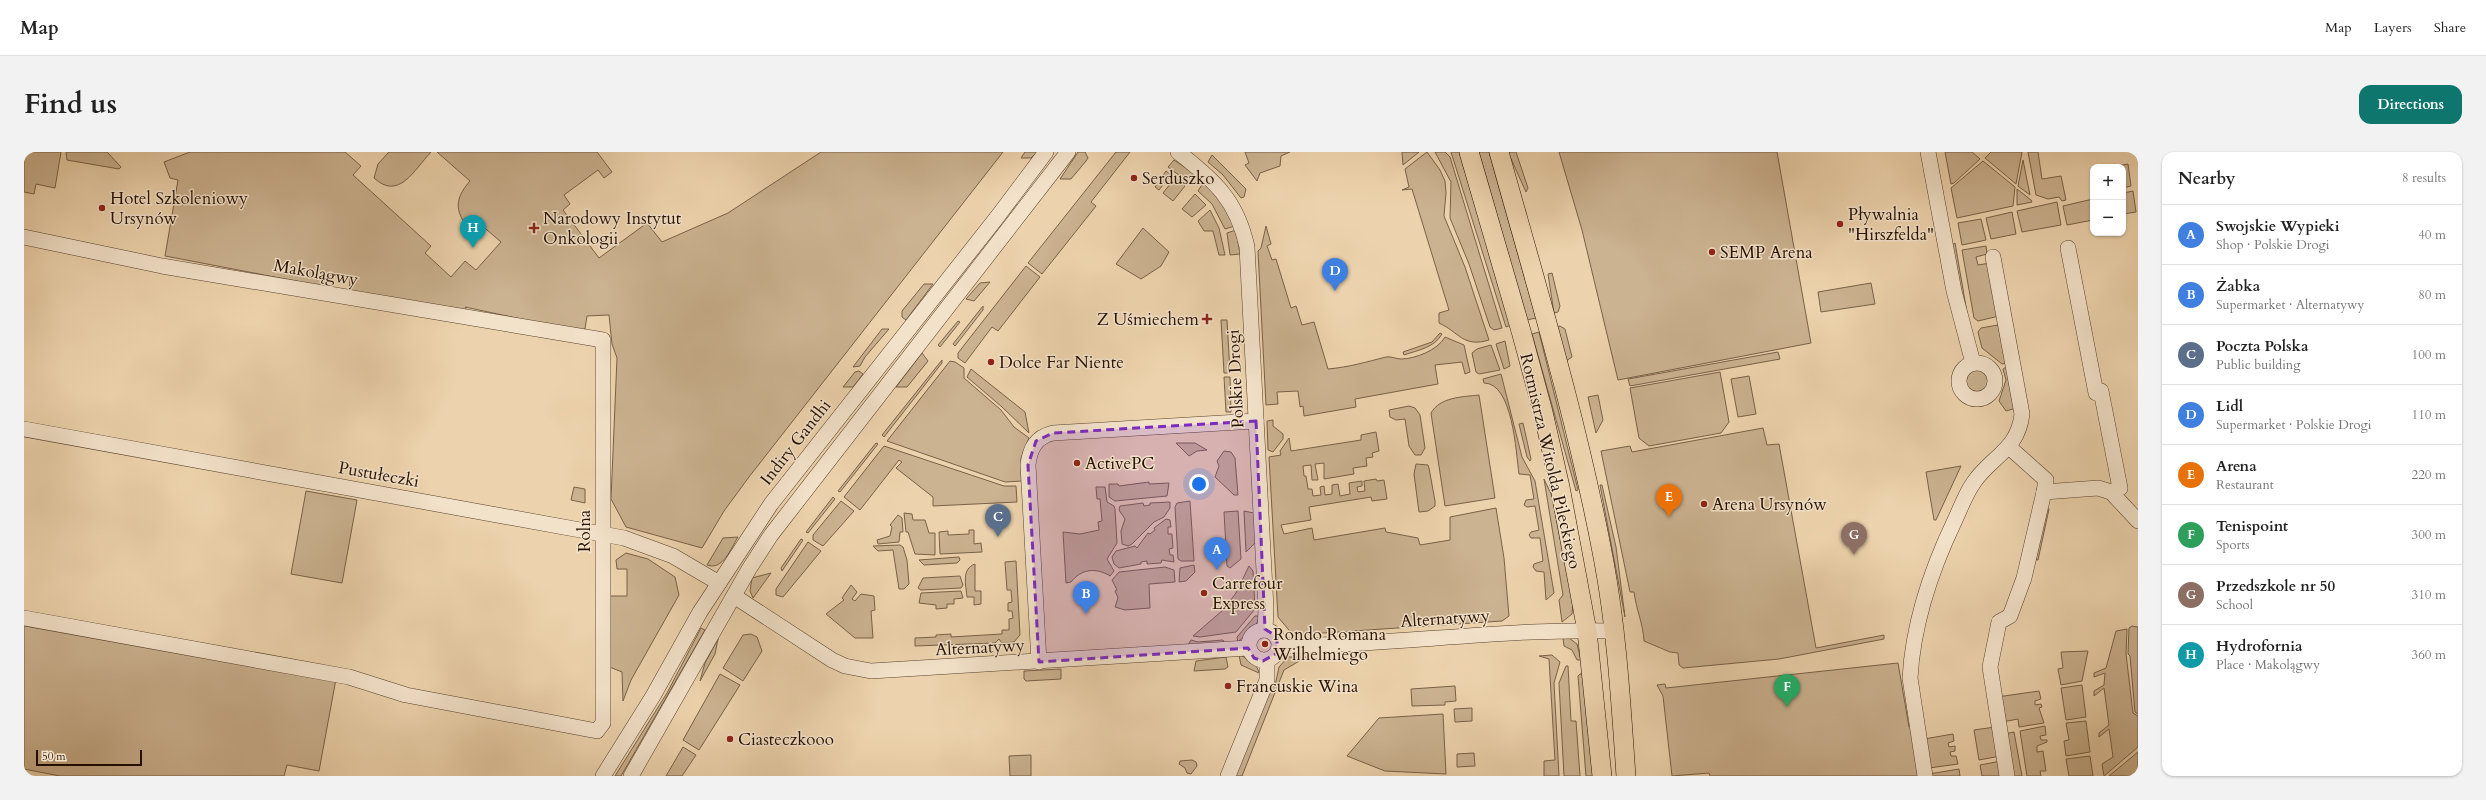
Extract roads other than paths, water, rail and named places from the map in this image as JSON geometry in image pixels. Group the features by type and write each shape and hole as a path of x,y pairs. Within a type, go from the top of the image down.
{"main road":[{"name":"Rotmistrza Witolda Pileckiego","path":"1469,152 1485,202 1543,412 1575,559 1587,631 1602,776"},
{"name":"Rotmistrza Witolda Pileckiego","path":"1500,152 1583,461 1604,563 1613,632 1626,776"}],"street":[{"name":"Indiry Gandhi","path":"603,776 719,583 771,504 998,216 1046,152"},
{"path":"631,776 734,596 771,535 1068,152"},
{"name":"Polskie Drogi","path":"1178,152 1210,177 1225,193 1243,228 1247,247 1265,630"},
{"path":"1928,152 1954,291 1973,363"},
{"name":"Makolągwy","path":"24,237 162,266 603,340"},
{"path":"2068,248 2096,393 2101,391 2120,488 2111,492"},
{"path":"1925,776 1910,678 1911,665 1926,592 1936,559 1968,491 1984,470 2009,447 2021,426 2022,414 1992,257"},
{"name":"Rolna","path":"24,618 349,677 406,695 597,730 603,723 603,340"},
{"path":"1039,662 1028,465 1029,455 1036,441 1053,433 1256,422"},
{"name":"Pustułeczki","path":"24,429 631,540 673,556 719,583"},
{"path":"2007,776 1990,667 1999,622 2010,616 2024,578 2046,480 2009,447"},
{"path":"2044,492 2098,488 2111,492 2138,521"},
{"name":"Alternatywy","path":"734,596 832,660 856,669 871,671 1039,662 1248,648"},
{"path":"1265,630 1273,633 1279,646 1277,653 1267,661 1254,658 1248,648 1252,636 1265,630"},
{"name":"Alternatywy","path":"1279,646 1339,644 1544,631 1613,632"},
{"path":"1228,776 1267,680 1267,661"}],"place":[{"name":"Serduszko","path":"1134,178"},
{"name":"Hotel Szkoleniowy Ursynów","path":"102,208"},
{"name":"Pływalnia \"Hirszfelda\"","path":"1840,224"},
{"name":"Narodowy Instytut Onkologii","path":"534,228"},
{"name":"Hydrofornia","path":"473,248"},
{"name":"SEMP Arena","path":"1712,252"},
{"name":"Lidl","path":"1335,291"},
{"name":"Z Uśmiechem","path":"1207,319"},
{"name":"Dolce Far Niente","path":"991,362"},
{"name":"ActivePC","path":"1077,463"},
{"name":"Arena Ursynów","path":"1704,504"},
{"name":"Arena","path":"1669,517"},
{"name":"Poczta Polska","path":"998,537"},
{"name":"Przedszkole nr 50","path":"1854,555"},
{"name":"Swojskie Wypieki","path":"1217,570"},
{"name":"Carrefour Express","path":"1204,593"},
{"name":"Żabka","path":"1086,614"},
{"name":"Rondo Romana Wilhelmiego","path":"1265,644"},
{"name":"Francuskie Wina","path":"1228,686"},
{"name":"Tenispoint","path":"1787,707"},
{"name":"Ciasteczkooo","path":"730,739"}]}
